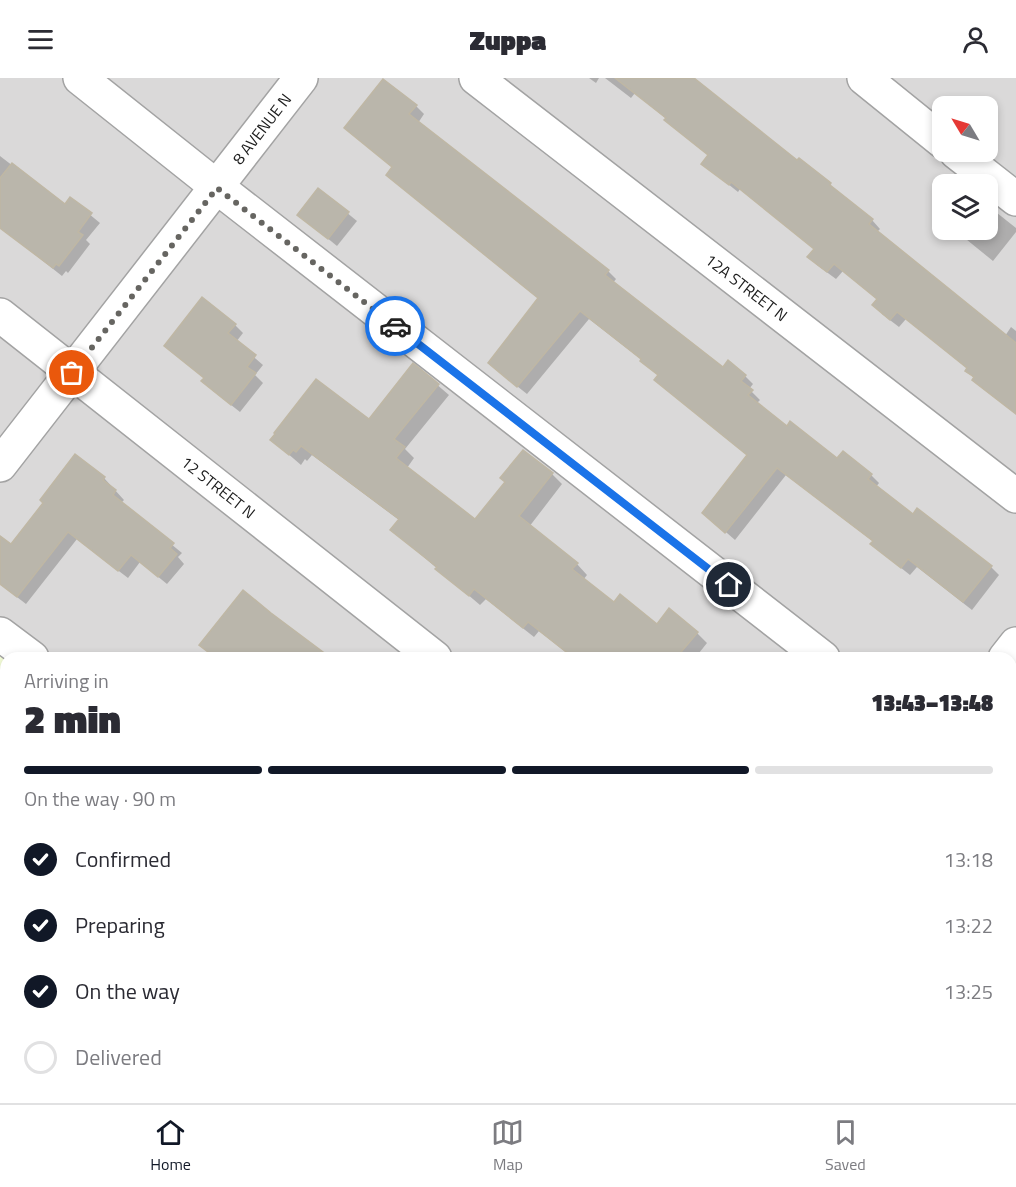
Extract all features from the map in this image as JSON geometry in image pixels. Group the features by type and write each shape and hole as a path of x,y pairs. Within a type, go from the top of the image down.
{"street":[{"path":"80,78 217,188 815,652"},
{"name":"8 AVENUE N","path":"0,465 301,78"},
{"name":"12A STREET N","path":"476,78 1016,496"},
{"path":"864,78 932,133"},
{"path":"968,162 1016,200"},
{"name":"12 STREET N","path":"0,315 427,652"},
{"path":"0,634 24,652"}],"shaded area":[{"path":"0,78 1016,78 1016,652 0,652"}],"building":[{"path":"615,78 694,78 797,160 799,158 831,183 830,185 873,219 869,224 1016,343 1016,414 972,380 974,377 965,371 967,368 897,312 890,320 872,305 877,299 834,264 827,272 807,257 814,249 731,182 729,185 701,164 708,155"},
{"path":"383,79 417,105 409,114 609,270 605,275 723,367 728,360 746,375 741,381 753,390 748,395 787,426 790,421 837,458 843,451 872,474 868,479 913,514 917,508 992,566 963,602 908,559 901,568 870,544 873,541 777,468 725,533 702,513 747,455 654,380 658,375 640,361 641,359 580,311 517,387 488,363 538,298 386,175 392,167 344,128"},
{"path":"12,163 65,204 70,197 92,213 78,232 83,235 59,266 56,264 53,268 0,228 0,178"},
{"path":"318,188 349,212 328,239 297,215"},
{"path":"202,297 236,324 228,333 256,355 247,367 256,373 231,405 201,381 204,378 164,346"},
{"path":"413,363 439,384 394,439 405,447 396,458 475,519 505,482 500,478 523,450 553,473 519,516 578,563 572,569 614,602 620,594 657,624 669,608 698,632 681,652 566,652 528,622 523,628 474,589 469,596 390,530 399,519 301,446 289,455 270,440 316,379 369,419"},
{"path":"75,454 105,477 103,480 116,490 113,495 174,543 170,548 177,554 158,577 131,555 118,571 68,532 17,597 0,584 0,536 11,544 43,503 40,500"},
{"path":"243,590 323,652 208,652 199,645"}],"way so far":[{"path":"72,373 217,188 395,326"}],"route":[{"path":"395,326 729,585"}]}
